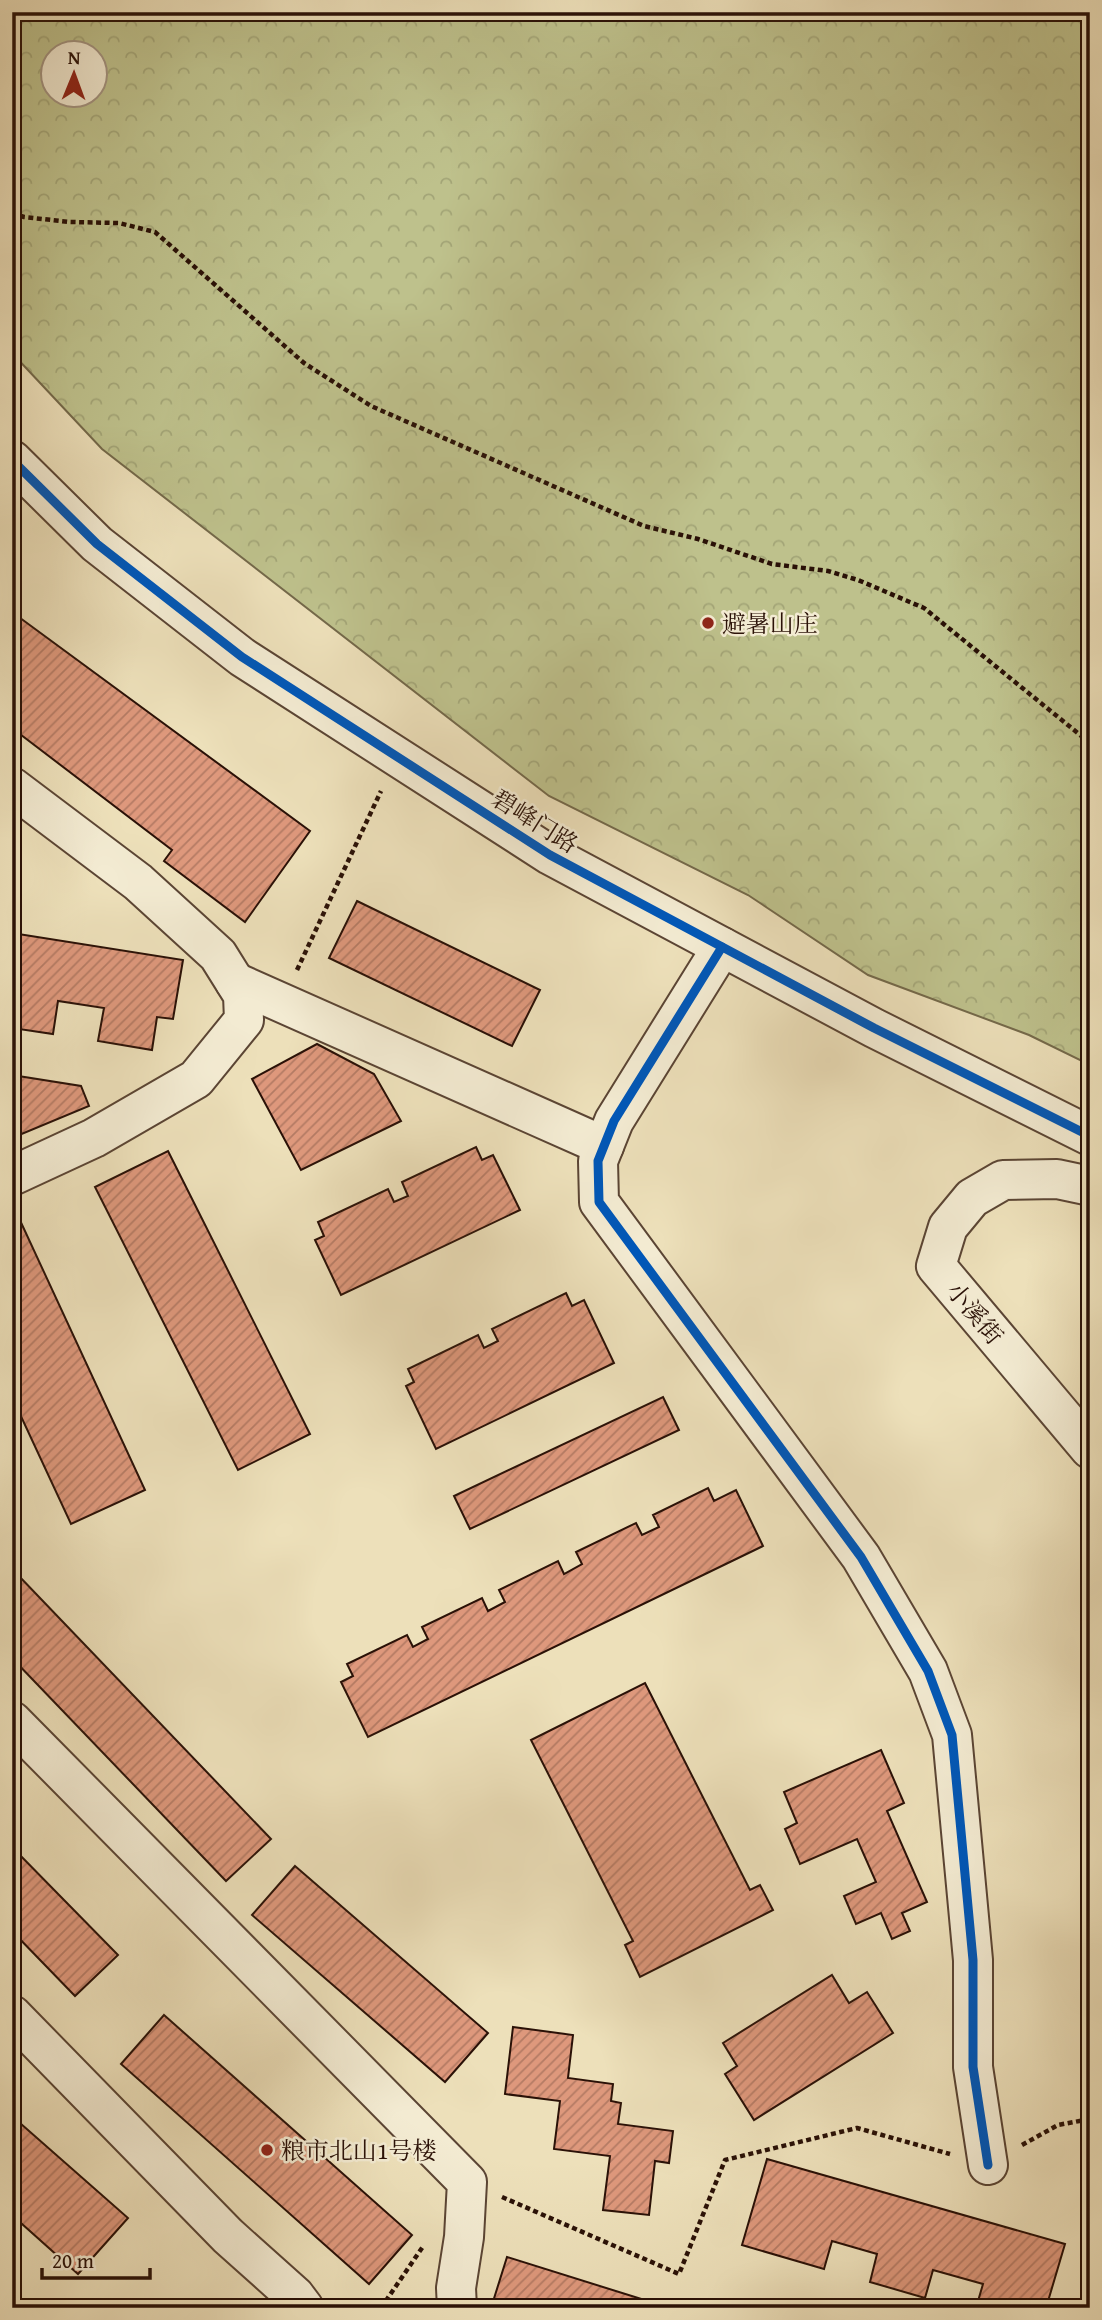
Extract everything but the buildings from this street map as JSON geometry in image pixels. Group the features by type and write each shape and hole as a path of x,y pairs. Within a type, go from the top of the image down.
{"street":[{"name":"碧峰门路","path":"12,460 97,544 232,649 550,855 874,1028 1090,1136"},
{"path":"12,788 138,882 218,955 243,995 244,1020 196,1079 94,1138 12,1176"},
{"path":"722,947 614,1121 598,1161 598,1202 861,1557 928,1671 952,1735 973,1960 973,2067 988,2165"},
{"path":"235,982 604,1146"},
{"name":"小溪街","path":"1090,1186 1057,1179 1003,1180 972,1198 948,1227 936,1266 1090,1450"},
{"path":"12,1721 467,2182 464,2237 456,2288 457,2308"},
{"path":"12,2015 228,2236 295,2296 304,2308"}],"path":[{"path":"12,213 36,219 119,223 155,232 304,363 371,406 644,526 698,539 772,564 828,571 858,580 924,608 1090,743"},
{"path":"282,1003 398,757"},
{"path":"467,2182 679,2274 725,2160 857,2128 988,2165 1058,2125 1090,2119"}],"green space":[{"name":"避暑山庄","path":"12,12 1090,12 1090,1065 1029,1035 868,975 748,895 549,796 102,449 12,353"}],"cycle path":[{"path":"12,460 97,544 242,657 550,855 874,1028 1090,1136"},
{"path":"722,947 614,1121 598,1161 599,1202 861,1557 928,1671 952,1735 973,1960 973,2067 988,2165"}],"place":[{"name":"避暑山庄","path":"708,623"},
{"name":"粮市北山1号楼","path":"267,2150"}]}
